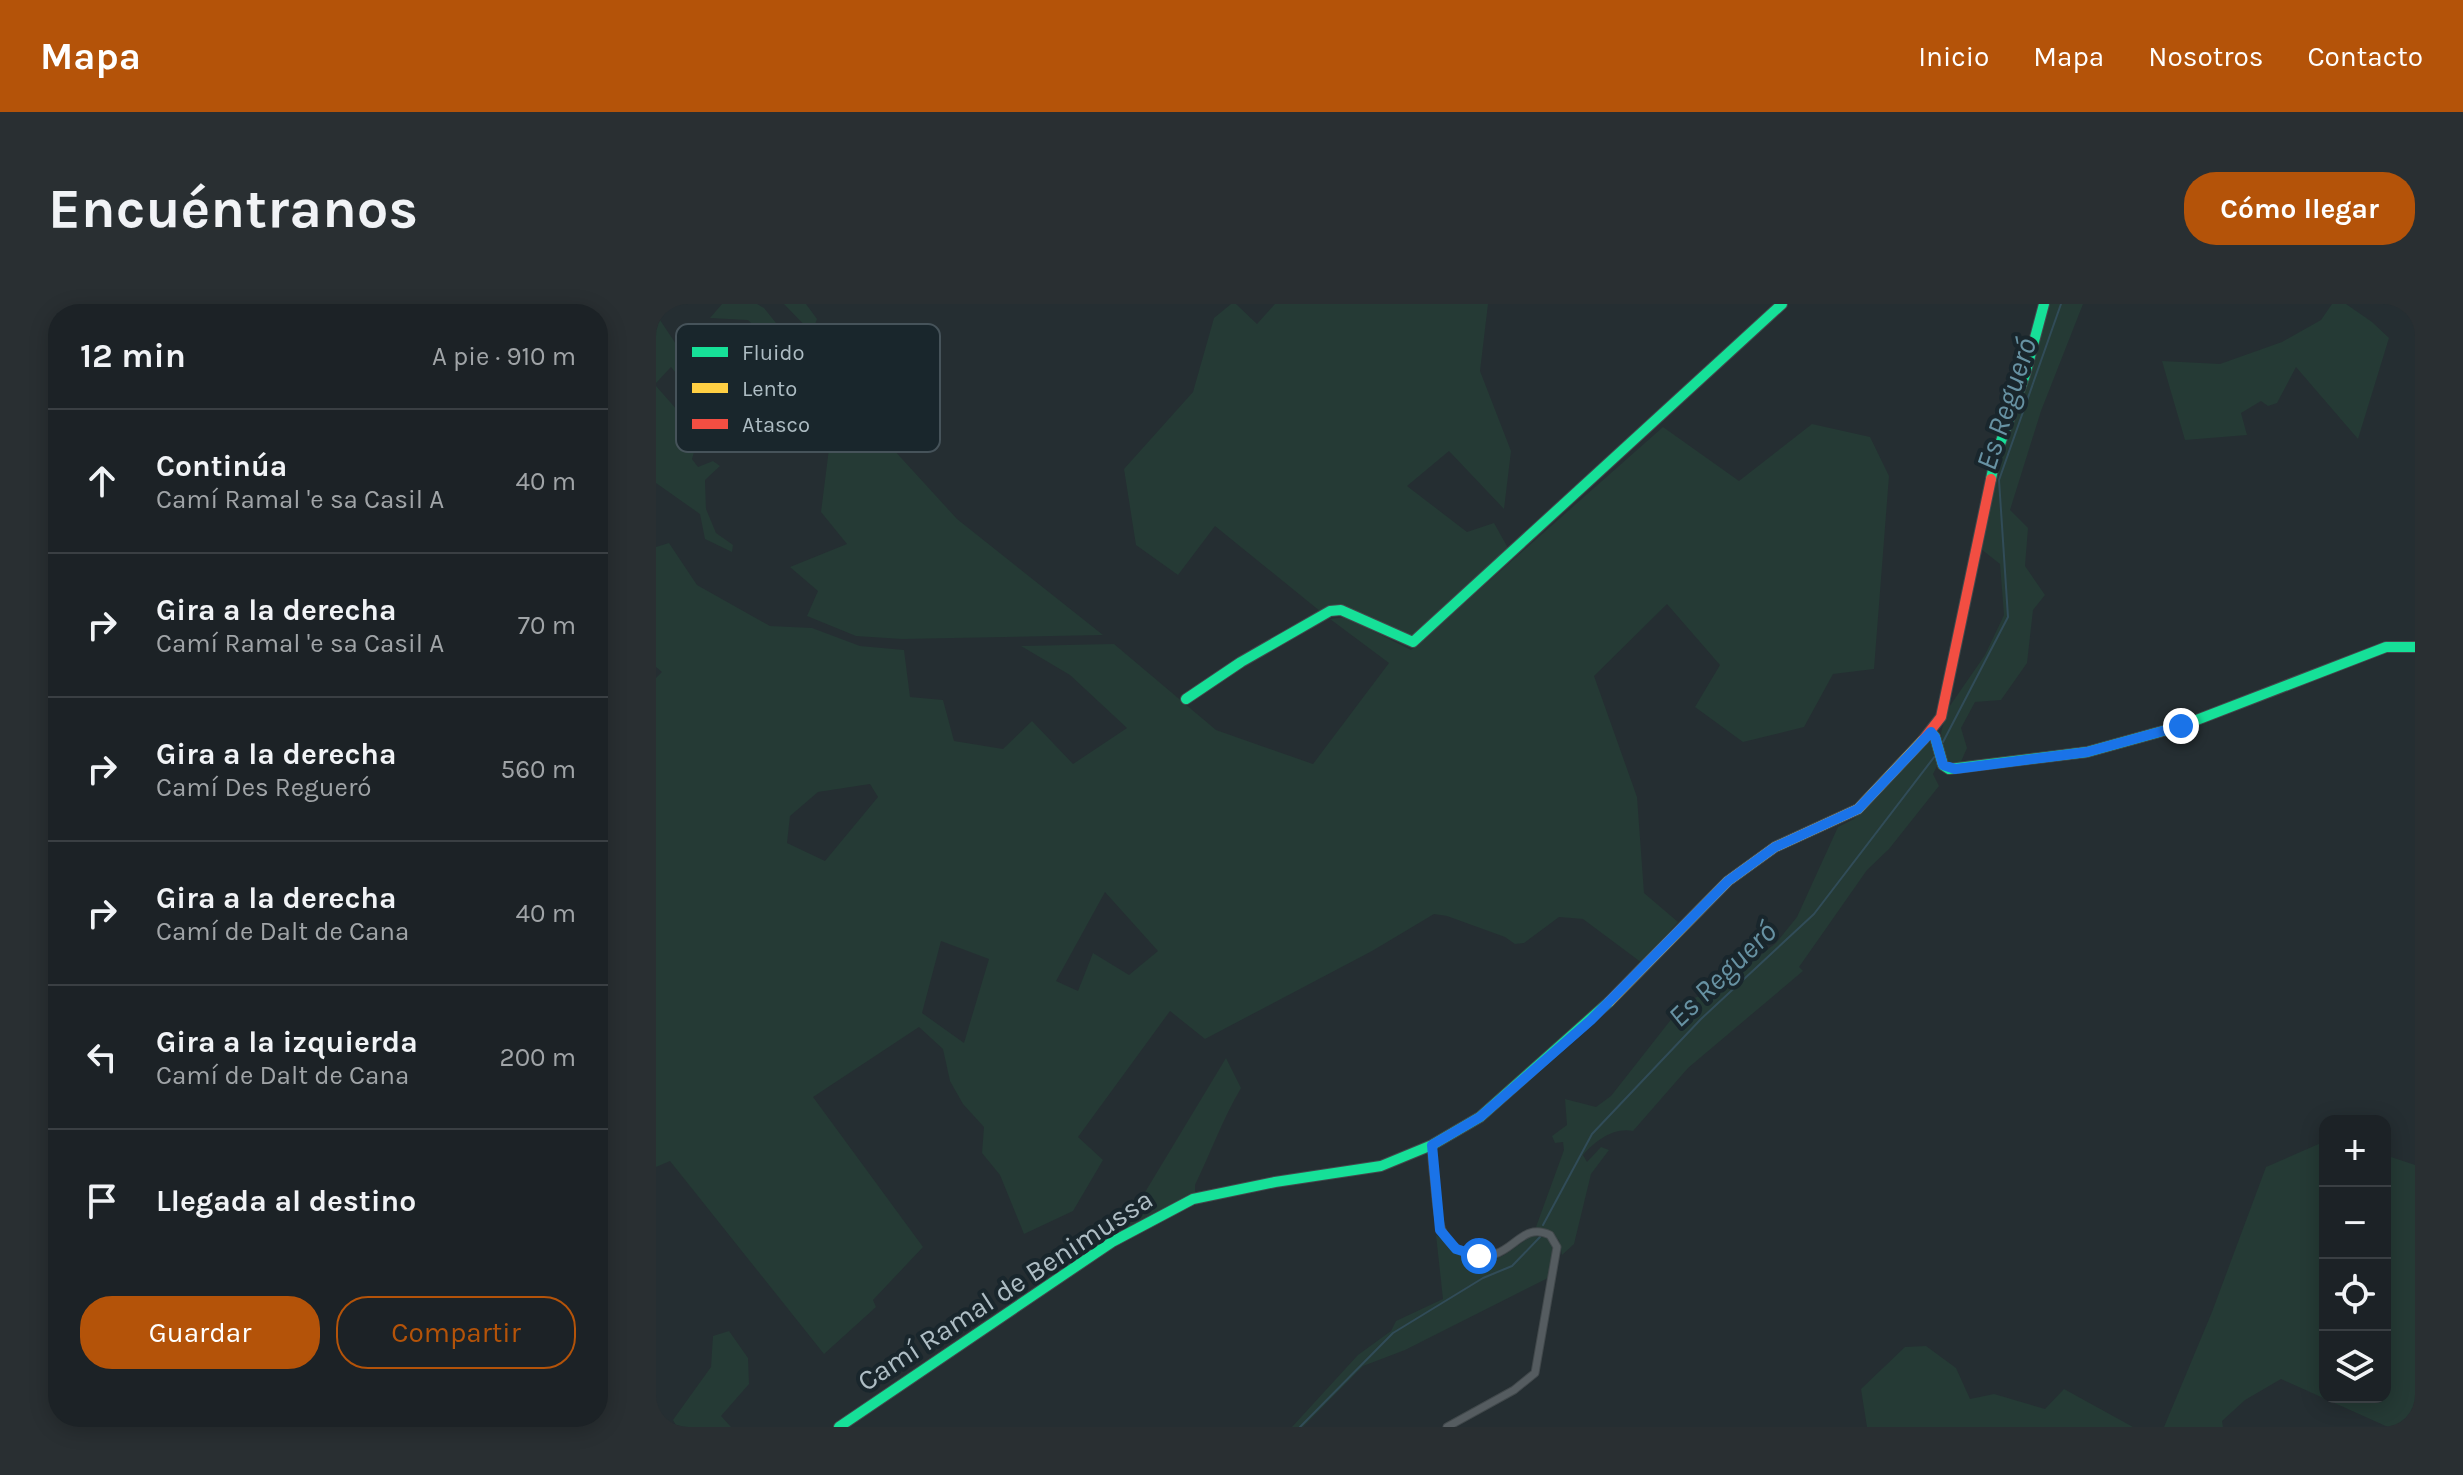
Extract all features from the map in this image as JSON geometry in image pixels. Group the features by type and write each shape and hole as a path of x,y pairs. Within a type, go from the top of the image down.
{"street":[{"path":"1186,699 1241,662 1330,611 1341,610 1413,642 1782,304"},
{"name":"Camí Ramal de Benimussa","path":"839,1427 1112,1242 1193,1199 1275,1182 1381,1166 1432,1145 1480,1117 1591,1020 1728,881 1775,847 1858,809 1931,732 1946,703 1996,455 2025,375 2044,304"},
{"path":"1931,732 1943,765 1949,769 2087,752 2181,726 2386,647 2415,647"},
{"path":"1432,1145 1438,1224 1452,1246 1479,1256 1491,1255 1502,1251 1523,1235 1538,1231 1550,1235 1557,1247 1535,1373 1514,1390 1447,1427"}],"green space":[{"path":"722,304 757,304 777,324 752,324 748,320 710,318"},
{"path":"784,304 806,304 817,319 815,324 803,324"},
{"path":"1231,304 1236,304 1257,324 1275,304 1488,304 1480,371 1511,451 1504,509 1449,451 1407,486 1467,532 1494,523 1508,548 1418,635 1406,638 1339,605 1321,612 1215,526 1178,575 1136,545 1124,469 1193,392 1214,318"},
{"path":"2049,304 2083,304 2041,411 2010,510 2028,528 2025,566 2045,595 2033,610 2027,663 2001,700 1975,702 1961,728 1967,748 1960,764 1950,765 1945,761 1941,733 1947,710 1985,655 2004,615 2000,564 1981,549 1995,471"},
{"path":"2332,304 2346,304 2389,338 2358,439 2296,367 2277,403 2268,406 2261,401 2241,413 2247,435 2185,440 2162,361 2220,364 2282,342 2321,320"},
{"path":"656,314 676,344 676,373 671,367 656,383"},
{"path":"656,386 676,409 676,452 694,452 692,459 698,467 713,461 720,466 705,480 706,509 716,533 733,545 732,552 705,539 700,514 656,483"},
{"path":"1812,424 1870,437 1889,476 1874,669 1833,674 1804,727 1743,742 1695,707 1720,665 1667,604 1594,676 1637,797 1644,893 1678,922 1642,963 1583,919 1559,917 1524,943 1515,944 1505,937 1434,914 1372,951 1205,1039 1170,1011 1078,1137 1103,1160 1073,1211 1024,1234 1000,1175 982,1153 984,1127 963,1104 950,1081 943,1049 919,1027 813,1097 923,1247 873,1300 876,1307 824,1354 670,1161 656,1167 656,678 662,672 656,667 656,547 669,543 697,585 770,626 812,628 860,646 904,650 910,697 943,700 954,741 1003,749 1032,721 1073,764 1127,728 1070,675 1021,646 1114,644 1216,730 1313,764 1389,663 1330,619 1345,617 1411,650 1663,427 1739,481","holes":["870,784 878,797 825,861 787,843 790,816 818,792","1105,892 1158,951 1129,975 1093,953 1078,991 1056,981","941,941 989,959 964,1043 922,1013"]},
{"path":"829,452 896,452 957,519 1103,635 902,639 856,636 807,616 818,591 790,567 847,544 821,512"},
{"path":"1930,740 1938,764 1933,774 1939,786 1889,849 1867,870 1799,967 1803,971 1688,1068 1633,1131 1619,1131 1605,1136 1583,1155 1587,1162 1601,1147 1609,1150 1591,1174 1574,1244 1562,1255 1559,1240 1536,1227 1564,1150 1563,1142 1555,1143 1552,1136 1567,1125 1565,1099 1596,1107 1611,1096 1684,1003 1722,985 1776,943 1797,917 1838,827 1854,819"},
{"path":"1226,1058 1241,1088 1195,1185 1195,1192 1121,1232"},
{"path":"2319,1144 2319,1396 2281,1379 2245,1400 2222,1421 2223,1427 2164,1427 2212,1312 2266,1167"},
{"path":"2391,1157 2415,1165 2415,1427 2388,1427 2334,1403 2391,1403"},
{"path":"1436,1235 1466,1255 1482,1260 1500,1257 1532,1236 1548,1237 1553,1252 1548,1278 1405,1350 1363,1366 1303,1427 1292,1427 1358,1355 1391,1331 1396,1321 1443,1299"},
{"path":"729,1331 748,1358 749,1384 721,1416 731,1427 677,1427 673,1420 711,1367 713,1336"},
{"path":"1926,1346 1956,1368 1970,1399 1994,1394 2045,1409 2064,1389 2133,1427 1867,1427 1861,1389 1905,1347"}],"waterway":[{"name":"Es Regueró","path":"1943,742 2008,617 1999,480 2061,304"},
{"name":"Es Regueró","path":"1543,1225 1592,1134 1701,1019 1814,914 1935,756"},
{"name":"Es Regueró","path":"1300,1427 1393,1333 1483,1278 1512,1266 1540,1237"}],"traffic: fast":[{"path":"1186,699 1241,662 1330,611 1341,610 1413,642 1782,304"},
{"path":"1991,479 2044,304"},
{"path":"1931,732 1943,765 1949,769 2087,752 2181,726 2386,647 2415,647"},
{"path":"839,1427 1112,1242 1193,1199 1275,1182 1381,1166 1432,1145 1480,1117 1609,1002"}],"traffic: slow":[{"path":"1609,1002 1728,881 1775,847 1858,809 1923,740"}],"traffic: jam":[{"path":"1923,740 1941,717 1991,479"}],"route":[{"path":"1479,1256 1456,1249 1440,1230 1432,1145 1480,1117 1591,1020 1728,881 1775,847 1858,809 1931,732 1938,744 1943,765 1955,769 2087,752 2181,726"}]}
